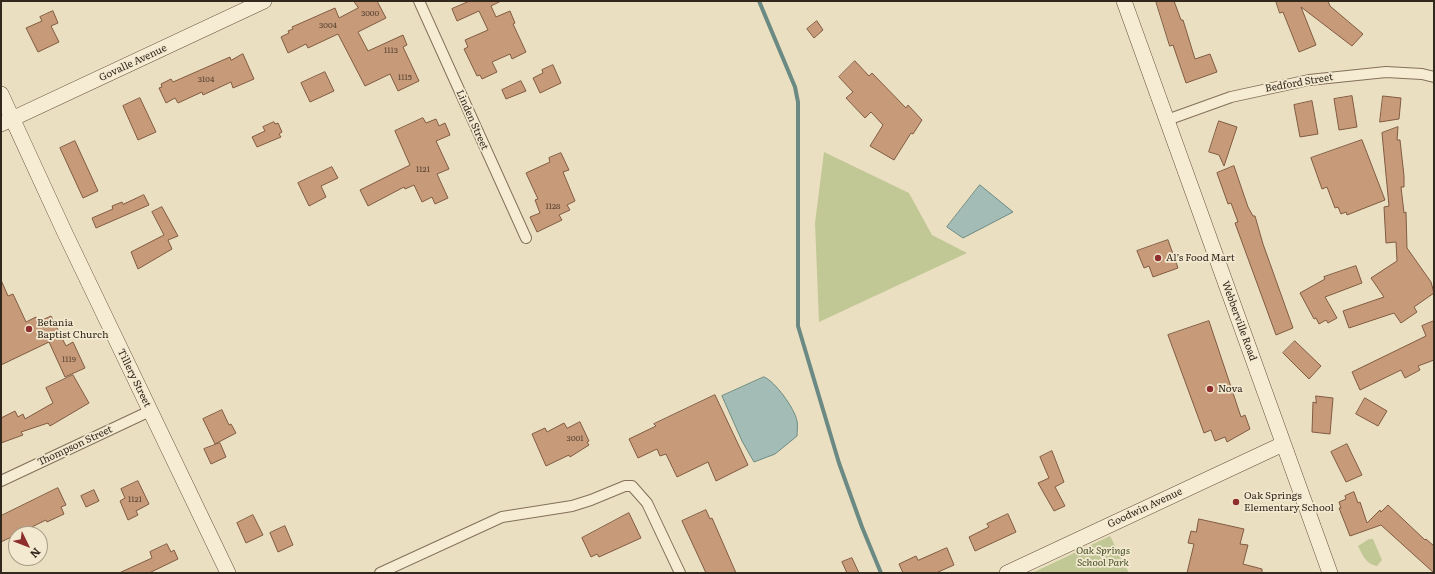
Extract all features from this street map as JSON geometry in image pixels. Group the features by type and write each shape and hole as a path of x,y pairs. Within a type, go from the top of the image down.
{"street":[{"name":"Govalle Avenue","path":"7,121 264,1"},
{"name":"Linden Street","path":"419,1 526,238"},
{"name":"Webberville Road","path":"1124,1 1330,573"},
{"name":"Bedford Street","path":"1167,120 1231,97 1308,80 1386,72 1422,74 1434,78"},
{"name":"Tillery Street","path":"1,94 7,121 228,573"},
{"name":"Thompson Street","path":"1,481 150,411"},
{"name":"Goodwin Avenue","path":"1007,573 1284,444"},
{"path":"380,573 502,517 572,506 625,486 632,486 648,503 680,573"}],"green space":[{"path":"824,152 909,193 932,235 967,253 819,322 815,223"},
{"name":"Oak Springs School Park","path":"1110,536 1129,573 1032,573"},
{"path":"1369,539 1373,539 1382,560 1377,566 1367,561 1358,546"}],"water":[{"path":"980,185 1013,212 963,238 947,227"},
{"path":"764,377 774,384 793,410 797,423 797,436 775,454 754,462 742,441 722,396"}],"building":[{"path":"354,1 377,1 386,18 358,32 368,51 403,35 407,45 403,47 419,81 398,91 390,74 365,86 338,34 308,48 306,44 288,53 281,37 289,33 288,31 293,29 292,27 335,8 339,18 358,8"},
{"path":"470,1 501,1 491,6 496,17 510,11 515,23 513,24 526,52 512,59 510,54 492,62 497,72 482,79 480,75 477,76 464,49 468,47 465,40 488,30 479,11 457,21 452,9"},
{"path":"1156,1 1174,1 1181,20 1183,20 1195,59 1210,54 1217,72 1186,83 1173,45 1170,46"},
{"path":"1276,1 1328,1 1330,6 1363,34 1352,46 1301,7 1316,45 1299,52 1283,12 1280,13"},
{"path":"53,11 58,23 51,26 59,42 38,52 26,28 42,21 40,17"},
{"path":"817,21 823,30 814,38 807,29"},
{"path":"243,54 254,79 233,88 231,82 203,95 202,92 178,103 175,98 166,103 159,88 162,87 161,84 171,79 173,82 230,57 231,60"},
{"path":"855,61 869,76 872,73 906,108 908,105 922,120 913,134 911,133 894,160 870,146 883,125 871,112 865,118 846,98 853,92 839,77"},
{"path":"553,65 561,83 540,93 533,78 543,73 542,70"},
{"path":"325,72 334,91 310,102 301,83"},
{"path":"521,81 526,91 506,99 502,90"},
{"path":"1352,96 1357,127 1339,130 1334,99"},
{"path":"1383,96 1401,98 1399,119 1380,122"},
{"path":"140,98 156,132 138,140 123,106"},
{"path":"1312,101 1318,134 1300,137 1294,105"},
{"path":"423,118 426,123 436,119 439,126 445,123 450,135 436,141 449,169 437,174 448,198 435,204 432,197 422,202 414,185 405,189 404,187 368,206 360,190 410,165 395,131"},
{"path":"1219,121 1237,127 1224,166 1219,155 1209,152"},
{"path":"274,122 275,124 278,123 282,132 279,134 281,137 257,147 252,137 265,131 263,127"},
{"path":"1398,127 1397,140 1400,140 1404,176 1404,187 1401,187 1404,213 1406,212 1407,248 1431,282 1434,293 1414,307 1417,312 1401,323 1394,313 1349,328 1343,311 1384,297 1371,278 1397,261 1396,242 1386,243 1384,207 1389,206 1382,133"},
{"path":"1362,140 1385,200 1347,215 1346,212 1341,214 1338,207 1335,208 1327,187 1322,189 1311,158"},
{"path":"75,141 98,191 83,198 60,148"},
{"path":"561,153 569,170 563,172 575,201 567,205 570,210 559,215 562,220 537,232 530,217 540,213 535,200 538,199 526,173 550,162 549,158"},
{"path":"1234,166 1248,207 1253,216 1255,216 1263,244 1293,328 1276,335 1235,223 1238,222 1231,203 1228,204 1217,173"},
{"path":"332,167 338,178 321,186 326,197 309,206 298,183"},
{"path":"144,195 149,205 96,228 92,218 113,209 112,206 122,202 123,204"},
{"path":"162,207 178,236 168,240 172,249 138,269 131,252 164,235 152,212"},
{"name":"Al’s Food Mart","path":"1168,240 1178,268 1153,277 1149,266 1144,268 1137,251"},
{"path":"1356,266 1362,283 1325,297 1337,318 1328,323 1326,320 1319,324 1316,318 1314,319 1300,293 1325,279 1324,277"},
{"name":"Betania Baptist Church","path":"1,280 8,296 13,294 26,322 36,317 38,322 51,316 66,346 73,342 85,368 65,377 49,342 1,365"},
{"name":"Nova","path":"1209,321 1241,417 1245,415 1250,429 1227,442 1225,437 1215,441 1211,430 1204,433 1168,335"},
{"path":"1434,321 1434,360 1418,366 1420,370 1405,378 1401,370 1360,390 1352,372 1426,336 1422,326"},
{"path":"1295,341 1321,366 1309,379 1283,353"},
{"path":"73,375 89,403 50,426 48,423 21,432 23,435 1,443 1,418 15,411 18,417 23,414 25,419 53,403 46,388"},
{"path":"715,395 748,465 716,481 708,462 677,477 666,454 660,456 657,449 638,458 629,439 656,426 654,424"},
{"path":"1316,396 1333,398 1330,434 1312,432 1313,402 1316,403"},
{"path":"1365,398 1387,411 1378,426 1356,414"},
{"path":"222,410 229,425 231,424 236,433 215,444 203,419"},
{"path":"580,422 589,441 587,442 589,445 570,457 569,455 546,466 532,434 545,428 547,432 564,423 567,428"},
{"path":"220,443 226,457 211,464 204,449"},
{"path":"1347,444 1362,475 1346,482 1331,452"},
{"path":"1052,451 1064,482 1055,487 1065,506 1054,511 1038,483 1049,478 1040,457"},
{"path":"138,481 149,504 136,511 138,515 128,520 120,501 125,498 121,489"},
{"path":"58,488 66,505 61,507 64,514 47,522 46,520 34,526 8,526 8,539 1,542 1,516"},
{"path":"94,490 99,501 86,507 81,496"},
{"path":"1354,492 1358,503 1360,502 1367,523 1380,510 1381,512 1388,505 1425,540 1426,539 1434,546 1434,573 1381,525 1350,536 1339,508 1341,508 1339,502 1346,499 1345,496"},
{"path":"706,510 710,519 712,518 736,573 706,573 682,521"},
{"path":"629,513 641,538 599,557 597,554 591,557 582,538"},
{"path":"1008,514 1016,532 975,551 969,537 989,527 987,524"},
{"path":"253,515 263,535 246,543 237,523"},
{"path":"1199,519 1244,529 1240,544 1248,545 1243,564 1262,569 1262,573 1187,573 1194,544 1188,543 1191,531 1196,532"},
{"path":"285,526 293,545 278,552 270,533"},
{"path":"167,544 171,552 174,550 178,559 149,573 119,573 152,558 150,552"},
{"path":"947,548 954,565 936,573 903,573 899,564 916,556 918,560"},
{"path":"852,558 859,573 847,573 842,562"}],"waterway":[{"path":"759,1 795,87 798,102 798,326 839,463 862,527 881,573"}],"place":[{"name":"Al’s Food Mart","path":"1158,258"},
{"name":"Betania Baptist Church","path":"29,329"},
{"name":"Nova","path":"1210,389"},
{"name":"Oak Springs Elementary School","path":"1236,502"}]}
